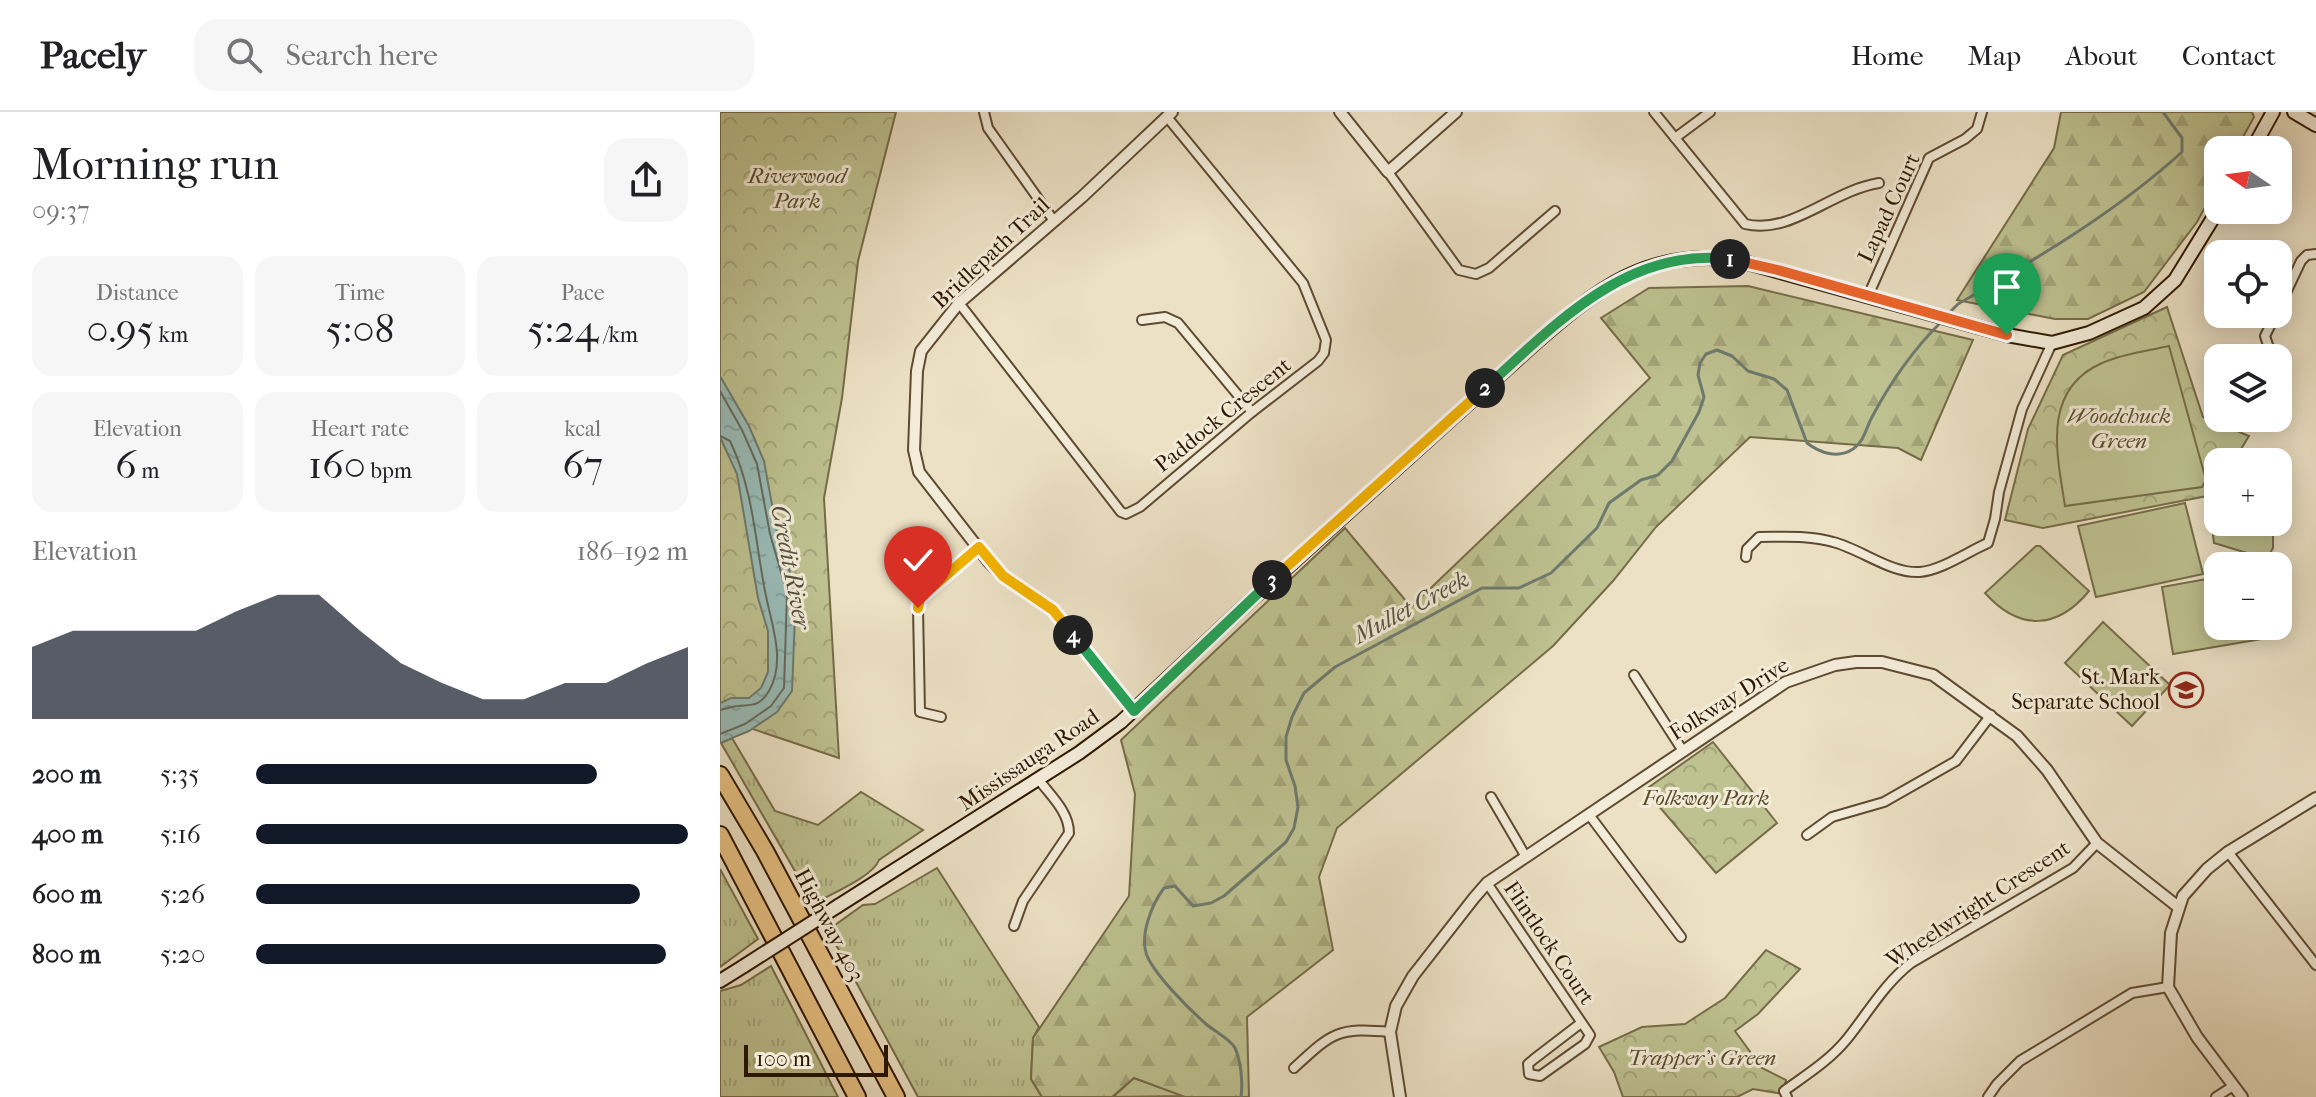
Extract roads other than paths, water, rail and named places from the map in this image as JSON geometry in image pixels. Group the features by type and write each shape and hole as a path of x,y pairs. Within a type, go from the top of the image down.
{"highway":[{"name":"Highway 403","path":"720,775 765,851 896,1097"},
{"path":"720,835 857,1097"}],"main road":[{"path":"2260,136 2273,112"},
{"path":"2294,112 2316,125"},
{"name":"Mississauga Road","path":"720,981 1039,780 1134,711 1347,512 1532,346 1601,289 1669,261 1725,258 1765,266 2007,335 2052,343 2089,333 2144,308 2175,280 2209,224"}],"street":[{"path":"984,112 988,128 1054,221"},
{"path":"1340,112 1459,270 1476,274 1489,268 1555,211"},
{"path":"1388,172 1456,112"},
{"path":"1654,112 1745,224 1762,228 1781,225 1857,187 1879,183"},
{"path":"1675,138 1710,112"},
{"name":"Lapad Court","path":"1868,296 1929,158 1977,129 1982,112"},
{"name":"Bridlepath Trail","path":"1134,711 1053,610 1003,576 919,472 915,460 917,371 921,351 959,303 1169,115"},
{"name":"Paddock Crescent","path":"959,303 1121,512 1126,514 1140,507 1252,412 1318,361 1324,353 1326,340 1303,283 1169,115"},
{"path":"2292,280 2301,261 2307,255 2316,254"},
{"path":"1142,320 1165,317 1178,323 1252,412"},
{"path":"1746,557 1747,549 1759,537 1805,538 1831,541 1883,563 1917,572 1931,570 1988,543 2022,409 2052,343"},
{"path":"941,717 920,712 920,598 979,547"},
{"name":"Folkway Drive","path":"1400,1097 1390,1032 1396,1006 1408,984 1487,883 1786,682 1835,665 1882,662 1933,675 1991,715 2031,750 2097,843 2177,906"},
{"path":"1634,675 1683,751"},
{"path":"1807,835 1832,817 1884,802 1956,761 1991,715"},
{"path":"1014,926 1023,901 1069,833 1069,822 1064,812 1039,780"},
{"path":"1491,797 1526,857"},
{"path":"2242,1097 2191,1028 2168,987 2167,957 2177,906 2193,884 2228,852 2316,798"},
{"path":"1590,816 1681,937"},
{"name":"Wheelwright Crescent","path":"1787,1097 1784,1091 1821,1065 1847,1039 1895,975 2073,868 2097,843"},
{"path":"2228,852 2316,965"},
{"name":"Flintlock Court","path":"1487,883 1590,1035 1585,1044 1540,1076 1529,1074 1528,1064 1581,1023"},
{"path":"1988,1097 2020,1061 2132,993 2168,987"},
{"path":"1294,1068 1321,1043 1339,1033 1352,1029 1390,1032"},
{"path":"2216,1097 2233,1086"}],"water":[{"name":"Credit River","path":"720,376 749,426 764,461 777,532 796,591 792,691 777,712 749,731 720,743 720,703 731,698 749,698 761,688 768,672 768,631 758,598 737,474 720,437"}],"waterway":[{"name":"Mullet Creek","path":"1949,313 1958,304 2102,215 2182,152 2182,138 2163,112"},
{"name":"Mullet Creek","path":"1241,1097 1241,1072 1235,1048 1191,1010 1159,975 1145,950 1146,931 1151,912 1164,888 1175,886 1193,906 1211,903 1224,896 1286,842 1294,828 1298,807 1286,760 1286,737 1304,693 1335,667 1482,588 1519,588 1551,573 1597,528 1609,503 1641,480 1658,475 1672,461 1704,397 1698,375 1700,363 1706,354 1717,350 1732,356 1748,371 1774,379 1787,390 1807,443 1823,452 1841,454 1860,443 1895,379 1941,322"}],"place":[{"name":"St. Mark Separate School","path":"2186,690"}],"park label":[{"name":"Riverwood Park","path":"797,188"},
{"name":"Woodchuck Green","path":"2119,428"},
{"name":"Folkway Park","path":"1706,798"},
{"name":"Trapper's Green","path":"1702,1058"}]}
